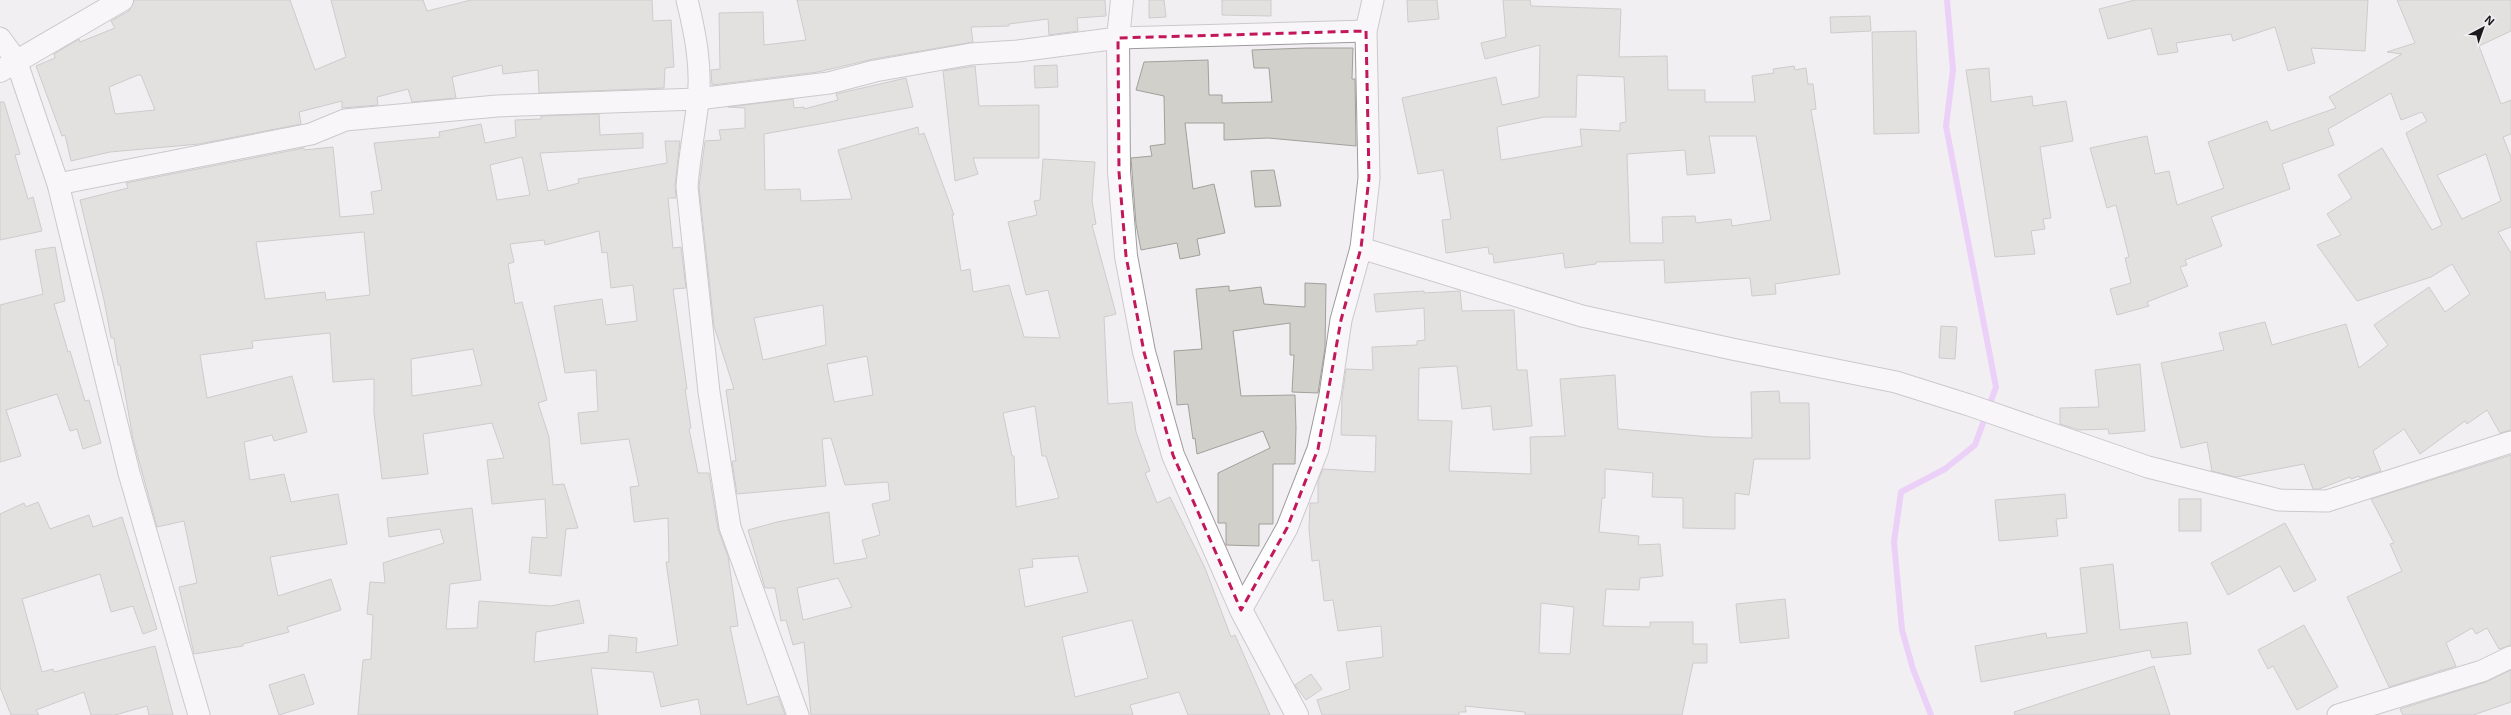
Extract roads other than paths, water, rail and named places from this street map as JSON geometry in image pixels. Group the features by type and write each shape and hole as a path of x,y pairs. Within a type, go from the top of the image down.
{"street":[{"path":"8,66 122,0"},
{"path":"687,0 697,53 698,99 689,154 687,188 709,392 730,527 798,715"},
{"path":"1122,0 1118,38 1119,172 1126,256 1144,352 1173,455 1241,610 1295,714"},
{"path":"1241,610 1287,528 1318,449 1330,395 1341,320 1361,248 1369,178 1366,31 1374,0"},
{"path":"58,184 311,134 345,120 497,106 698,99 829,83 875,71 971,54 1018,52 1118,38 1366,31"},
{"path":"0,38 8,66 58,184 129,473 199,715"},
{"path":"1361,248 1582,316 1732,349 1896,382 2011,419 2148,468 2279,500 2327,501 2511,442"},
{"path":"2338,715 2482,671 2511,657"}],"waterway":[{"path":"1931,715 1913,669 1902,630 1894,542 1901,492 1945,469 1975,445 1996,387 1946,126 1953,70 1947,0"}]}
